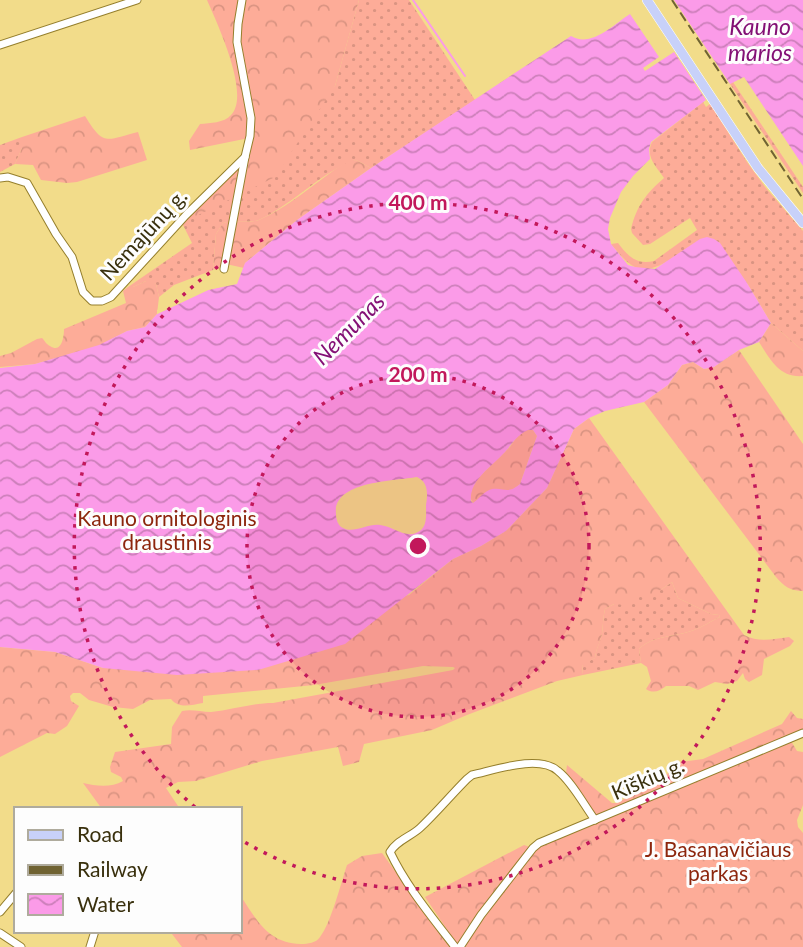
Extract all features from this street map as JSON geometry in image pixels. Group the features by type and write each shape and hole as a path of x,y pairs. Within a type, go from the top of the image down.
{"main road":[{"path":"647,0 758,168 803,223"}],"street":[{"path":"0,45 137,0"},
{"path":"224,269 250,136 251,118 237,42 242,0"},
{"name":"Nemajūnų g.","path":"0,178 8,177 27,183 72,257 83,292 92,301 102,302 111,297 186,215 245,157"},
{"name":"Kiškių g.","path":"458,947 409,884 390,852 395,844 421,827 472,775 522,764 547,765 559,771 595,820 803,733"},
{"path":"458,947 533,849 547,839 595,820"},
{"path":"0,912 14,895"},
{"path":"0,933 19,946"}],"green space":[{"path":"207,0 359,0 335,86 275,177 182,223 249,157 254,137 190,150 189,141 200,124 225,120 236,105 235,76"},
{"path":"359,0 409,0 475,100 371,168 356,160 332,171 261,219 223,223 216,234 213,270 174,285 159,297 156,284 146,281 128,287 192,243 182,223 335,86"},
{"path":"733,82 803,187 803,193 730,84"},
{"path":"703,102 706,107 710,104 765,187 803,231 803,351 771,323 747,283 668,261 649,269 635,267 611,244 618,243 629,255 648,262 654,261 697,230 690,218 650,244 643,245 631,229 643,200 664,178 651,157 652,142"},
{"path":"85,116 97,133 107,139 138,132 147,160 67,183 41,180 33,165 15,164 22,148 22,137"},
{"path":"22,137 22,148 15,164 0,172 0,145"},
{"path":"356,160 371,168 297,220 245,263 244,268 226,264 213,270 216,234 223,223 261,219 285,206 338,167"},
{"path":"146,281 156,284 159,297 157,314 145,327 127,331 99,346 35,364 0,367 0,356 37,339 42,338 57,348 60,346 64,329 126,303 123,291"},
{"path":"771,323 803,351 803,376 781,371 759,342"},
{"path":"739,350 803,444 803,591 788,587 776,577 644,402 668,385 682,365 693,362 704,369 714,367"},
{"path":"589,418 744,635 761,640 789,637 794,641 790,646 764,659 762,675 749,682 743,673 737,681 727,684 715,682 698,690 689,686 666,686 654,692 646,689 651,681 647,667 641,663 639,649 651,641 694,630 720,617 678,598 672,582 645,597 636,592 627,605 614,604 605,609 595,658 582,665 583,675 557,681 432,730 364,744 359,762 343,766 338,747 262,761 196,781 178,782 166,788 179,807 101,807 83,783 108,786 123,781 111,772 115,752 171,744 172,727 182,711 211,712 273,703 455,668 423,666 314,685 203,696 203,703 190,705 181,705 171,699 150,700 133,709 113,707 89,700 80,693 73,693 70,696 71,701 79,706 67,726 55,734 47,733 0,757 0,647 55,652 103,668 409,595 453,559 506,531 547,488 574,429"},
{"path":"533,430 537,436 520,484 508,491 493,489 473,503 470,497 472,488 479,477 510,447 518,435"},
{"path":"672,582 678,598 720,617 694,630 645,644 639,649 641,663 583,675 582,664 595,658 605,609 636,592 662,589"},
{"path":"791,711 797,718 803,719 803,730 596,817 566,773 567,765 612,803 617,803 667,774 681,762 703,759 782,724"},
{"name":"J. Basanavičiaus parkas","path":"791,741 797,751 803,752 803,805 797,820 803,833 803,947 464,947 534,850"},
{"path":"524,845 530,847 456,943 425,897"},
{"path":"382,853 450,947 182,947 172,934 164,933 242,933 242,898 271,935 289,943 312,943 320,937 328,922 347,865 362,856"}],"water":[{"name":"Kauno marios","path":"674,0 803,0 803,166 744,77 730,84"},
{"name":"Nemunas","path":"630,14 659,57 643,68 645,71 674,52 706,100 651,142 650,159 621,192 610,218 608,229 611,244 628,265 655,269 700,239 714,239 720,243 771,323 759,342 739,350 714,367 704,369 693,362 682,365 668,385 644,402 605,411 589,418 574,429 547,488 506,531 453,559 345,644 258,670 177,675 103,668 55,652 0,647 0,368 35,364 99,345 127,331 145,327 157,314 208,290 237,284 245,263 297,220 371,168 571,36 579,39 594,37","holes":["528,430 533,430 537,436 520,484 509,490 489,490 473,503 471,494 477,481 517,438","417,477 423,482 427,492 426,521 420,531 407,534 376,525 347,530 339,524 336,516 337,503 344,495 367,485"]}],"pier":[{"path":"227,282 227,285 208,290 157,314 157,310 207,287"}],"waterway":[{"path":"413,0 465,76"}],"railway":[{"path":"672,0 803,199"}],"park label":[{"name":"Kauno ornitologinis draustinis","path":"167,531"}]}
